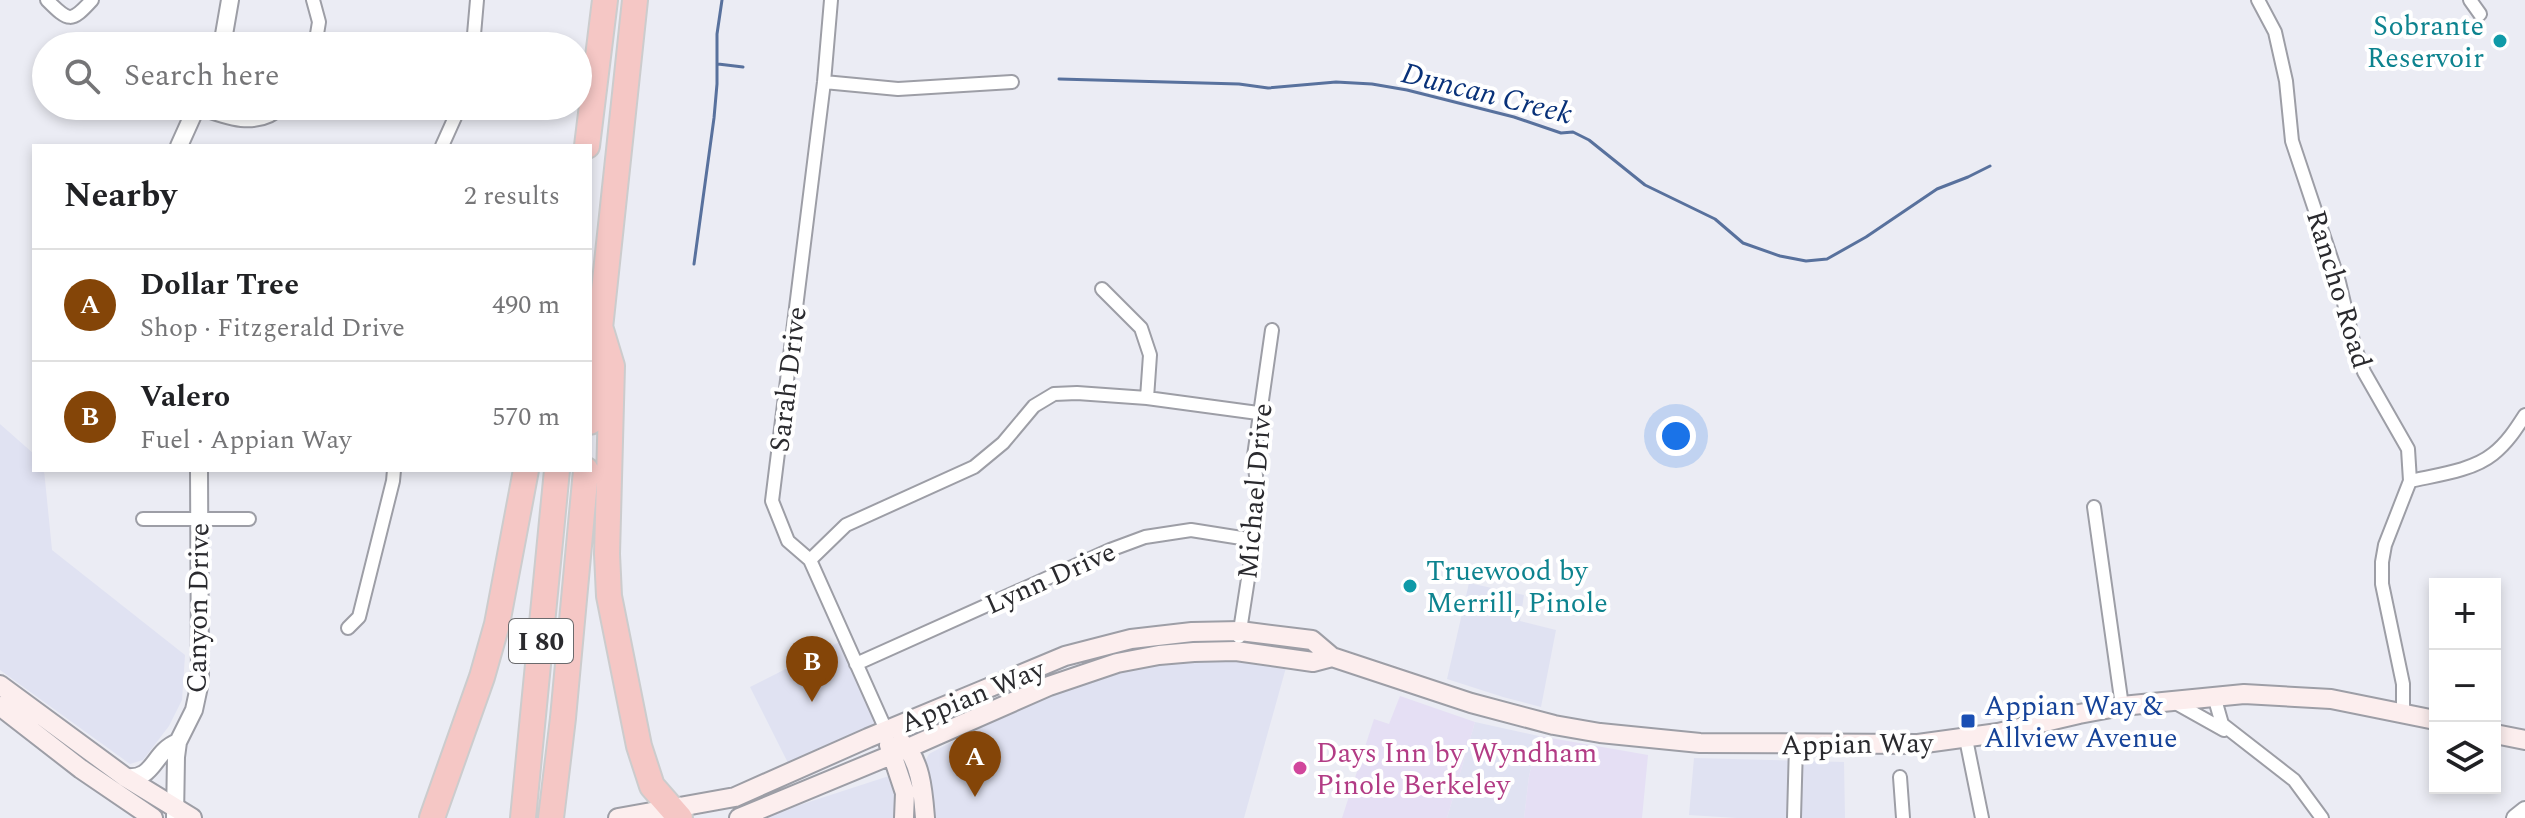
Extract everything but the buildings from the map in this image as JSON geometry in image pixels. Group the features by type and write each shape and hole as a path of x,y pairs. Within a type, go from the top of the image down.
{"highway":[{"path":"592,104 605,0"},
{"path":"592,400 635,0"},
{"path":"587,144 590,120"},
{"path":"599,323 612,366 607,554 609,596 639,746 652,786 676,814"},
{"path":"432,818 482,677 497,624 526,472"},
{"name":"I 80","path":"523,818 557,472"},
{"name":"I 80","path":"551,818 586,472"},
{"path":"563,718 563,818"}],"main road":[{"name":"Appian Way","path":"618,818 676,814 735,797 1065,656 1131,639 1192,632 1240,631 1312,640 1332,657 1471,703 1554,725 1700,743 1918,744 1966,739 2122,706 2244,694 2331,699 2429,719"},
{"name":"Appian Way","path":"739,818 1081,673 1159,655 1236,651 1313,662 1332,657"},
{"path":"0,685 181,816"},
{"path":"0,706 81,769 153,818"},
{"path":"886,730 923,790 925,818"},
{"path":"2501,735 2525,740"},
{"path":"900,752 905,793 904,818"}],"street":[{"path":"47,0 68,18 77,16 92,0"},
{"path":"224,32 230,0"},
{"path":"313,0 319,22 317,32"},
{"path":"474,32 477,0"},
{"name":"Sarah Drive","path":"831,0 824,82 772,501 788,541 810,560 886,730"},
{"name":"Rancho Road","path":"2258,0 2275,32 2286,81 2292,141 2339,282 2354,345 2364,372 2408,449 2410,481"},
{"path":"2470,0 2480,14"},
{"path":"824,82 898,89 1012,82"},
{"path":"180,144 191,120"},
{"path":"443,144 454,120"},
{"path":"1102,289 1141,328 1150,355 1147,398"},
{"name":"Michael Drive","path":"1236,651 1254,540 1258,496 1254,456 1272,330"},
{"path":"810,560 846,525 974,467 1003,443 1034,406 1054,394 1147,398 1258,413"},
{"path":"2403,713 2403,684 2382,584 2382,562 2385,545 2410,481 2459,469 2492,456 2525,415"},
{"name":"Canyon Drive","path":"181,816 176,757 178,742 194,710 200,682 199,472"},
{"path":"348,628 359,617 394,472"},
{"path":"2094,507 2122,706"},
{"path":"143,519 249,519"},
{"name":"Lynn Drive","path":"856,664 1095,556 1145,537 1191,530 1254,540"},
{"path":"2214,696 2218,717 2231,733"},
{"path":"2171,700 2231,733 2294,780 2322,818"},
{"path":"1966,739 1982,818"},
{"name":"Canyon Drive","path":"125,777 144,775 164,749 178,742"},
{"path":"1794,818 1796,745"},
{"path":"1900,777 1903,818"},
{"path":"2515,818 2525,810"}],"shaded area":[{"path":"0,424 32,452 32,472 44,472 52,550 185,655 182,700 169,726 143,760 130,764 0,670"},
{"path":"1469,583 1524,595 1520,621 1556,630 1541,707 1447,679"},
{"path":"841,641 881,729 790,767 750,687"},
{"path":"1207,659 1287,664 1244,818 929,818 921,769 929,754 1006,713 1082,682 1147,666"},
{"path":"1400,696 1475,722 1447,818 1342,818 1374,719 1389,724"},
{"path":"1475,722 1539,736 1529,776 1524,818 1447,818"},
{"path":"1539,736 1648,755 1642,818 1524,818 1529,776"},
{"path":"1694,758 1844,762 1845,818 1689,815"},
{"path":"889,776 902,803 900,818 760,818"}],"waterway":[{"name":"Duncan Creek","path":"694,264 714,118 717,34 722,0"},
{"name":"Duncan Creek","path":"718,64 743,67"},
{"name":"Duncan Creek","path":"1059,79 1239,84 1268,88 1336,82 1407,90 1514,117 1561,133 1573,132 1589,140 1645,185 1715,219 1743,243 1806,261 1827,259 1937,189 1990,166"}],"place":[{"name":"Sobrante Reservoir","path":"2500,41"},
{"name":"Truewood by Merrill, Pinole","path":"1410,586"},
{"name":"Valero","path":"812,702"},
{"name":"Appian Way & Allview Avenue","path":"1968,721"},
{"name":"Days Inn by Wyndham Pinole Berkeley","path":"1300,768"},
{"name":"Dollar Tree","path":"975,797"}]}
